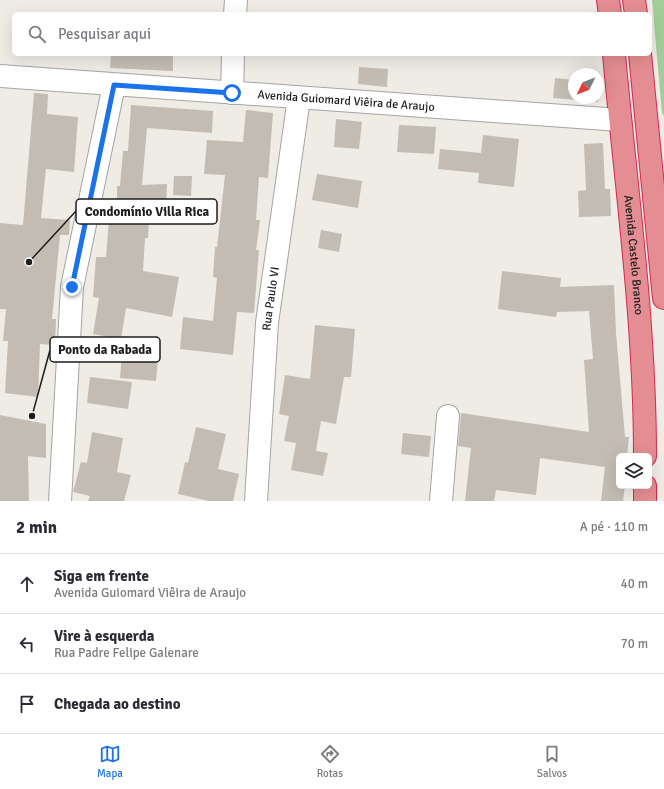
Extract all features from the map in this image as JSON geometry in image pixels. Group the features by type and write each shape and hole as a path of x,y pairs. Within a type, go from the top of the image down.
{"highway":[{"path":"608,0 610,12"},
{"path":"634,0 636,12"},
{"name":"Avenida Castelo Branco","path":"614,56 639,304 645,415 645,453"},
{"path":"640,56 664,298"},
{"path":"645,489 646,501"}],"street":[{"path":"235,12 236,0"},
{"path":"232,93 233,56"},
{"name":"Avenida Guiomard Viêira de Araujo","path":"0,76 620,120"},
{"path":"60,501 72,287 114,85"},
{"name":"Rua Paulo VI","path":"256,501 267,323 299,98"},
{"path":"441,501 448,416"}],"green space":[{"path":"652,0 664,0 664,116 662,113"}],"building":[{"path":"111,56 173,56 173,71 110,68"},
{"path":"359,67 388,69 387,87 358,84"},
{"path":"555,78 568,79 568,99 553,98"},
{"path":"34,93 48,94 47,114 78,117 74,172 46,169 41,218 70,220 69,235 60,235 52,319 56,319 55,345 40,344 38,397 5,393 8,341 3,341 6,309 0,309 0,223 23,225"},
{"path":"131,105 213,111 212,133 147,128 142,185 167,184 166,208 150,207 148,238 145,238 143,271 179,277 172,317 126,308 121,339 93,334 99,298 93,297 96,257 106,257 110,207 117,208 117,186 120,186 123,151 128,151"},
{"path":"246,110 273,113 268,178 259,177 256,220 260,220 256,250 259,250 254,313 237,312 233,355 180,349 183,317 213,321 217,278 213,277 215,247 217,247 225,175 204,174 207,140 243,142"},
{"path":"336,119 362,122 359,149 334,147"},
{"path":"399,125 436,127 434,154 397,152"},
{"path":"483,135 519,139 514,187 478,183 479,173 438,169 440,149 481,153"},
{"path":"603,143 605,189 610,189 611,216 579,217 578,191 586,190 584,144"},
{"path":"317,174 362,181 358,208 312,200"},
{"path":"174,176 192,176 191,196 173,195"},
{"path":"321,230 342,234 339,252 318,248"},
{"path":"502,271 561,278 560,287 614,285 616,333 625,437 629,437 627,453 616,453 616,489 625,489 623,501 601,501 605,467 540,458 536,495 496,490 494,501 465,501 471,448 458,446 461,413 589,432 584,360 593,359 589,311 557,312 556,317 498,309"},
{"path":"315,325 355,329 351,377 344,377 336,424 321,421 316,451 328,453 323,476 291,470 296,443 284,441 289,416 279,414 285,375 310,379"},
{"path":"122,354 158,358 156,381 120,378"},
{"path":"90,377 132,382 128,409 87,403"},
{"path":"0,415 46,424 46,458 28,456 29,501 0,501"},
{"path":"196,427 226,434 218,469 239,474 233,501 209,501 178,494 185,462 188,463"},
{"path":"92,432 123,438 117,472 131,475 124,501 88,501 90,496 73,492 81,462 87,463"},
{"path":"403,433 431,436 429,457 401,454"}],"place":[{"name":"Condomínio Villa Rica","path":"29,262"},
{"name":"Ponto da Rabada","path":"32,416"}],"route":[{"path":"72,287 114,85 232,93"}]}
